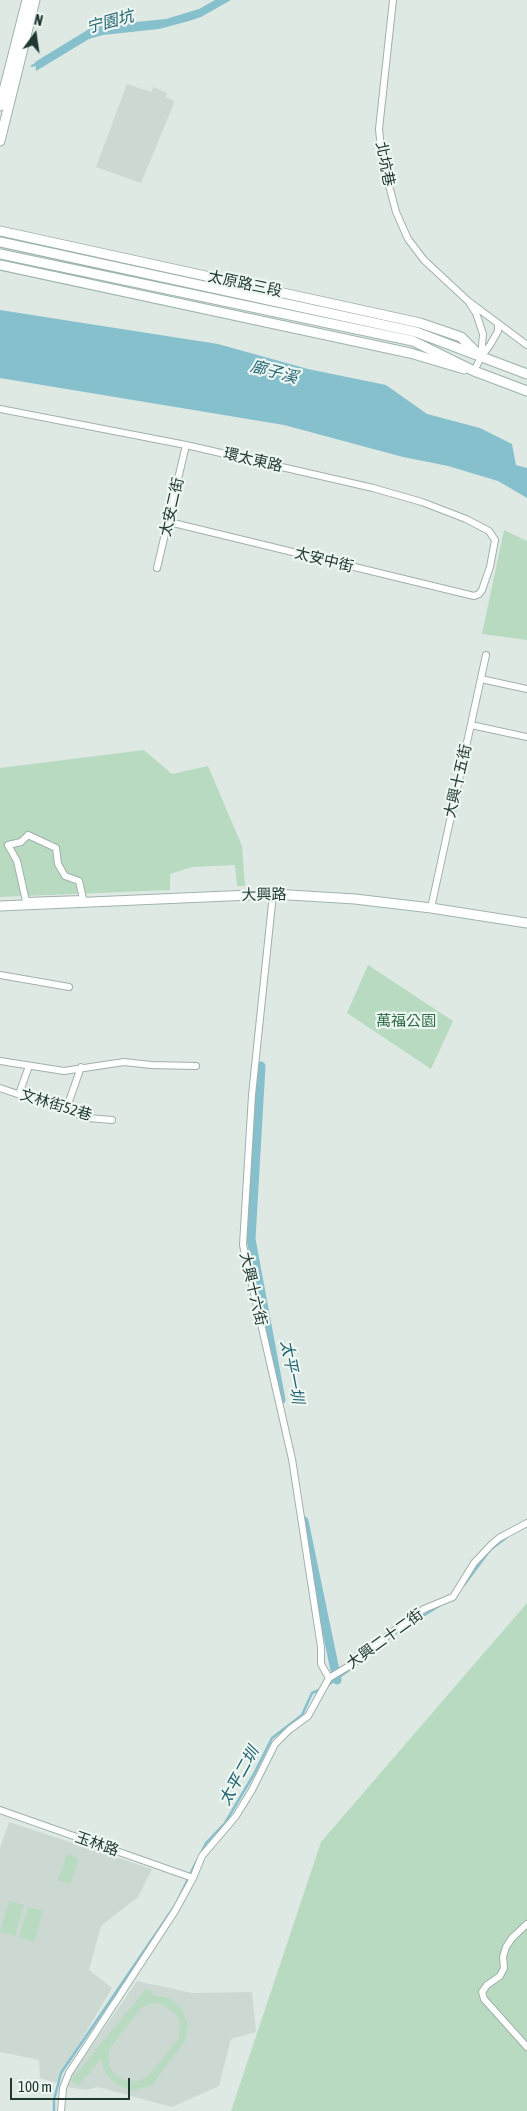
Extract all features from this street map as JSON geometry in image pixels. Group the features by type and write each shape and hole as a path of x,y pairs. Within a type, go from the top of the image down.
{"main road":[{"path":"0,142 3,109 27,0"},
{"path":"3,109 35,0"},
{"name":"太原路三段","path":"0,231 420,323 461,337 481,357"},
{"name":"太原路三段","path":"0,242 416,332 527,374"},
{"name":"太原路三段","path":"0,254 413,342 474,371 527,391"},
{"name":"太原路三段","path":"0,265 410,353 454,368 474,371"},
{"name":"大興路","path":"0,906 273,894 326,896 431,908 527,923"}],"street":[{"name":"北坑巷","path":"393,0 379,129 386,175 396,212 408,239 424,260 468,301"},
{"path":"468,301 527,345"},
{"path":"468,301 476,313 483,334 481,357"},
{"path":"474,371 498,331 498,324"},
{"name":"環太東路","path":"0,409 186,445 363,486 422,502 489,531 495,540 490,567 479,594"},
{"name":"太安二街","path":"157,568 186,445"},
{"name":"太安中街","path":"169,522 464,594 474,596 479,594"},
{"name":"大興十五街","path":"431,908 486,655"},
{"path":"481,679 527,689"},
{"path":"471,725 527,737"},
{"path":"28,835 56,848 58,864 65,876 79,881 83,899 26,901 17,862 8,845 20,842 28,835"},
{"name":"大興十六街","path":"273,894 252,1095 243,1245 292,1459 321,1647 321,1664 329,1678"},
{"path":"0,975 69,987"},
{"path":"0,1061 64,1071 124,1062 196,1066"},
{"path":"19,1094 29,1066"},
{"path":"66,1110 81,1067"},
{"name":"文林街52巷","path":"0,1088 88,1118 112,1120"},
{"name":"大興二十二街","path":"329,1678 354,1663 424,1609 453,1597 474,1563 491,1545 499,1538 527,1523"},
{"path":"61,2111 63,2088 69,2073 175,1911 194,1878 202,1856 236,1816 252,1790 275,1744 289,1730 308,1716 329,1678"},
{"name":"玉林路","path":"0,1810 194,1878"},
{"path":"527,1924 512,1938 506,1947 503,1957 504,1968 500,1976 487,1985 482,1992 484,1998 527,2047"}],"shaded area":[{"path":"127,84 151,92 154,87 167,93 166,97 175,101 141,183 96,167"},
{"path":"9,1822 152,1869 138,1897 101,1926 89,1970 112,1988 56,2083 40,2078 39,2060 0,2052 0,1848"},
{"path":"137,1981 192,1993 252,1992 256,2032 231,2039 219,2086 172,2107 98,2087 86,2090 67,2087 71,2076"}],"green space":[{"path":"504,530 527,541 527,640 482,634"},
{"path":"144,750 172,774 208,766 242,846 245,886 237,886 235,865 192,867 170,874 170,890 0,897 0,768"},
{"name":"萬福公園","path":"368,965 453,1021 431,1069 347,1013"},
{"path":"527,1603 527,2111 231,2111 321,1842"},
{"path":"67,1854 79,1858 70,1884 58,1880"},
{"path":"9,1901 24,1905 15,1936 0,1932"},
{"path":"28,1907 43,1911 34,1942 19,1937"},
{"path":"146,1989 152,1992 152,1995 169,1998 182,2009 188,2025 185,2041 152,2085 132,2090 117,2085 106,2074 101,2059 78,2086 71,2080","holes":["151,2003 162,2004 175,2013 180,2022 179,2038 148,2076 139,2081 124,2080 115,2075 110,2067 108,2058 110,2048 141,2008"]}],"water":[{"path":"215,0 231,0 201,17 189,21 159,29 103,35 89,39 36,71 35,62 89,29 105,25 166,19 199,9"},
{"name":"廍子溪","path":"0,310 218,344 308,369 386,385 427,414 480,428 512,444 516,465 527,468 527,498 498,481 448,466 403,457 284,425 0,378"}],"waterway":[{"name":"宁園坑","path":"32,66 38,63"},
{"name":"太平一圳","path":"261,1066 251,1239 281,1400"},
{"name":"太平一圳","path":"304,1521 337,1680"},
{"name":"太平二圳","path":"464,1585 490,1550 507,1537"},
{"name":"太平二圳","path":"397,1632 439,1606"},
{"name":"太平二圳","path":"328,1685 352,1668"},
{"name":"太平二圳","path":"201,1853 206,1843 225,1823 254,1774 272,1738 302,1715 312,1693 321,1689"},
{"name":"太平二圳","path":"54,2111 54,2100 61,2073 176,1904 196,1862"}]}
